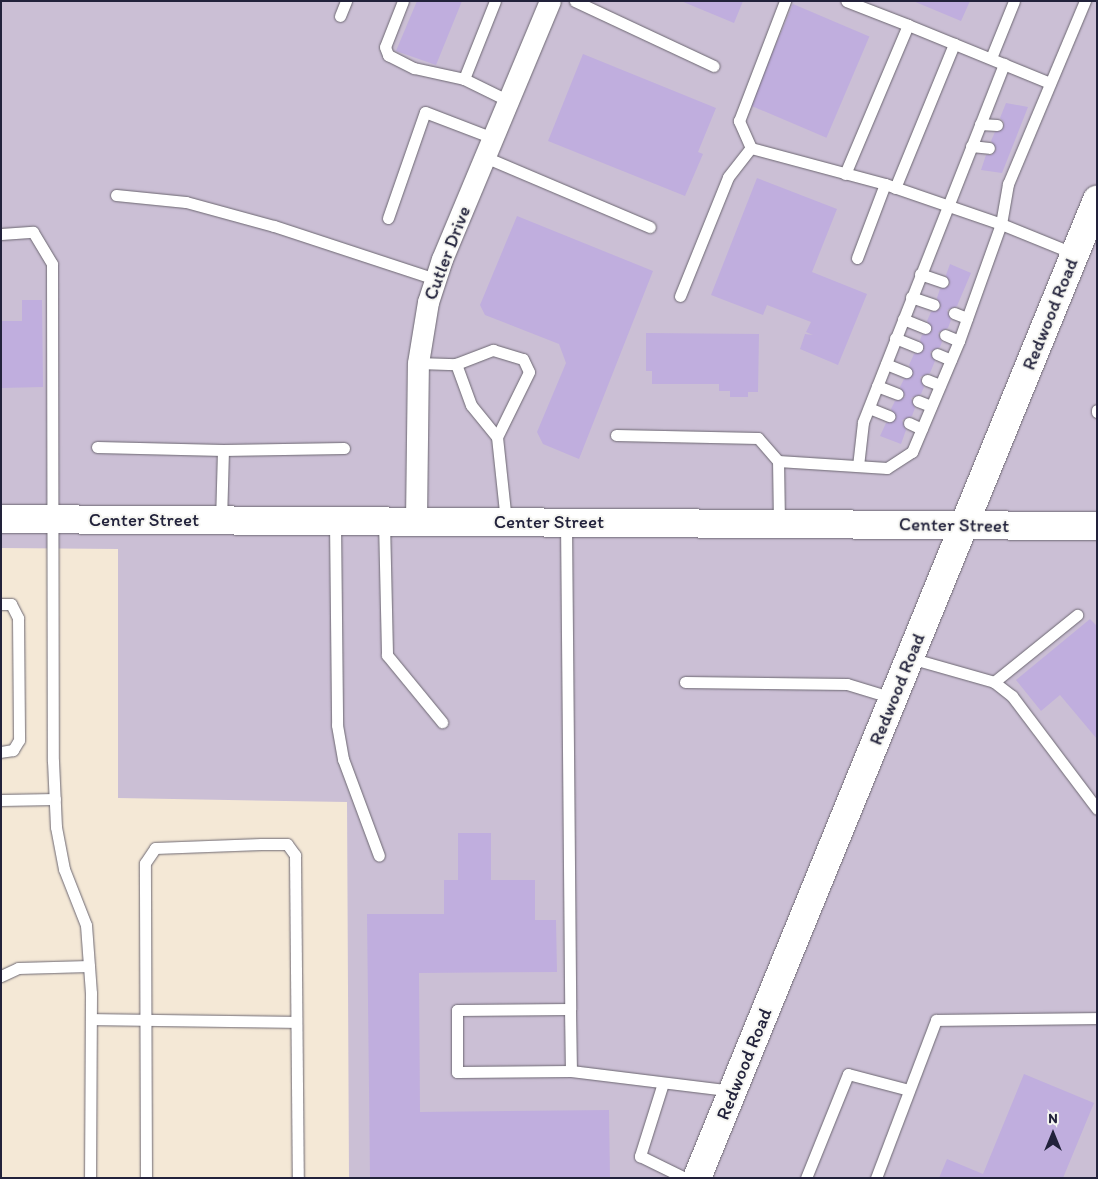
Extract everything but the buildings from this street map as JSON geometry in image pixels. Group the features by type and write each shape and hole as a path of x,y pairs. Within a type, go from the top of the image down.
{"main road":[{"name":"Redwood Road","path":"697,1178 965,524 1084,245 1097,200"},
{"name":"Center Street","path":"1,520 1097,526"}],"street":[{"name":"Cutler Drive","path":"416,521 418,363 423,324 435,279 550,1"}],"lane":[{"path":"340,16 346,1"},
{"path":"403,1 385,47 388,55 414,68 464,79 509,100"},
{"path":"464,79 495,1"},
{"path":"575,1 714,66"},
{"path":"751,148 739,121 785,1"},
{"path":"846,1 1050,82"},
{"path":"990,58 1014,1"},
{"path":"778,461 887,468 912,452 959,341 1000,224 1017,150 1026,127 1050,82 1084,1"},
{"path":"845,174 908,25"},
{"path":"857,258 954,44"},
{"path":"858,466 864,422 869,408 946,205 1004,64"},
{"path":"388,218 425,112 494,138"},
{"path":"980,124 997,125"},
{"path":"971,146 989,148"},
{"path":"751,148 890,186 1000,224 1084,245"},
{"path":"680,296 728,177 751,148"},
{"path":"485,157 650,227"},
{"path":"116,196 186,202 274,226 435,279"},
{"path":"1,234 33,232 52,264 55,799 64,869 86,925 91,1019 90,1178"},
{"path":"920,274 943,282"},
{"path":"964,290 975,295"},
{"path":"911,297 934,305"},
{"path":"954,313 967,318"},
{"path":"903,319 925,328"},
{"path":"945,335 959,341"},
{"path":"895,338 917,346"},
{"path":"418,363 456,364 493,350 523,359 529,372 497,437 506,522"},
{"path":"938,354 951,360"},
{"path":"456,364 471,406 497,437"},
{"path":"886,364 906,372"},
{"path":"927,380 940,385"},
{"path":"877,386 898,394"},
{"path":"918,401 931,406"},
{"path":"869,408 888,416"},
{"path":"909,424 922,429"},
{"path":"616,435 758,438 778,461 779,523"},
{"path":"97,447 223,450 344,448"},
{"path":"221,520 223,450"},
{"path":"335,521 338,725 343,759 379,856"},
{"path":"384,521 387,656 442,722"},
{"path":"566,522 571,1071"},
{"path":"1,604 11,604 18,618 19,740 13,750 1,752"},
{"path":"994,682 1077,615"},
{"path":"910,658 994,682 1012,696 1097,809"},
{"path":"686,682 847,684 893,698"},
{"path":"1,800 55,799"},
{"path":"146,1178 145,863 156,848 287,844 295,855 298,1178"},
{"path":"1,976 18,968 89,966"},
{"path":"570,1009 457,1010 457,1072 571,1071 732,1091"},
{"path":"876,1178 936,1020 1097,1018"},
{"path":"91,1019 296,1022"},
{"path":"806,1178 848,1074 909,1090"},
{"path":"663,1082 640,1156 685,1178"}],"shaded area":[{"path":"1,1 1097,1 1097,1178 349,1178 347,802 118,798 118,549 1,548"}]}
